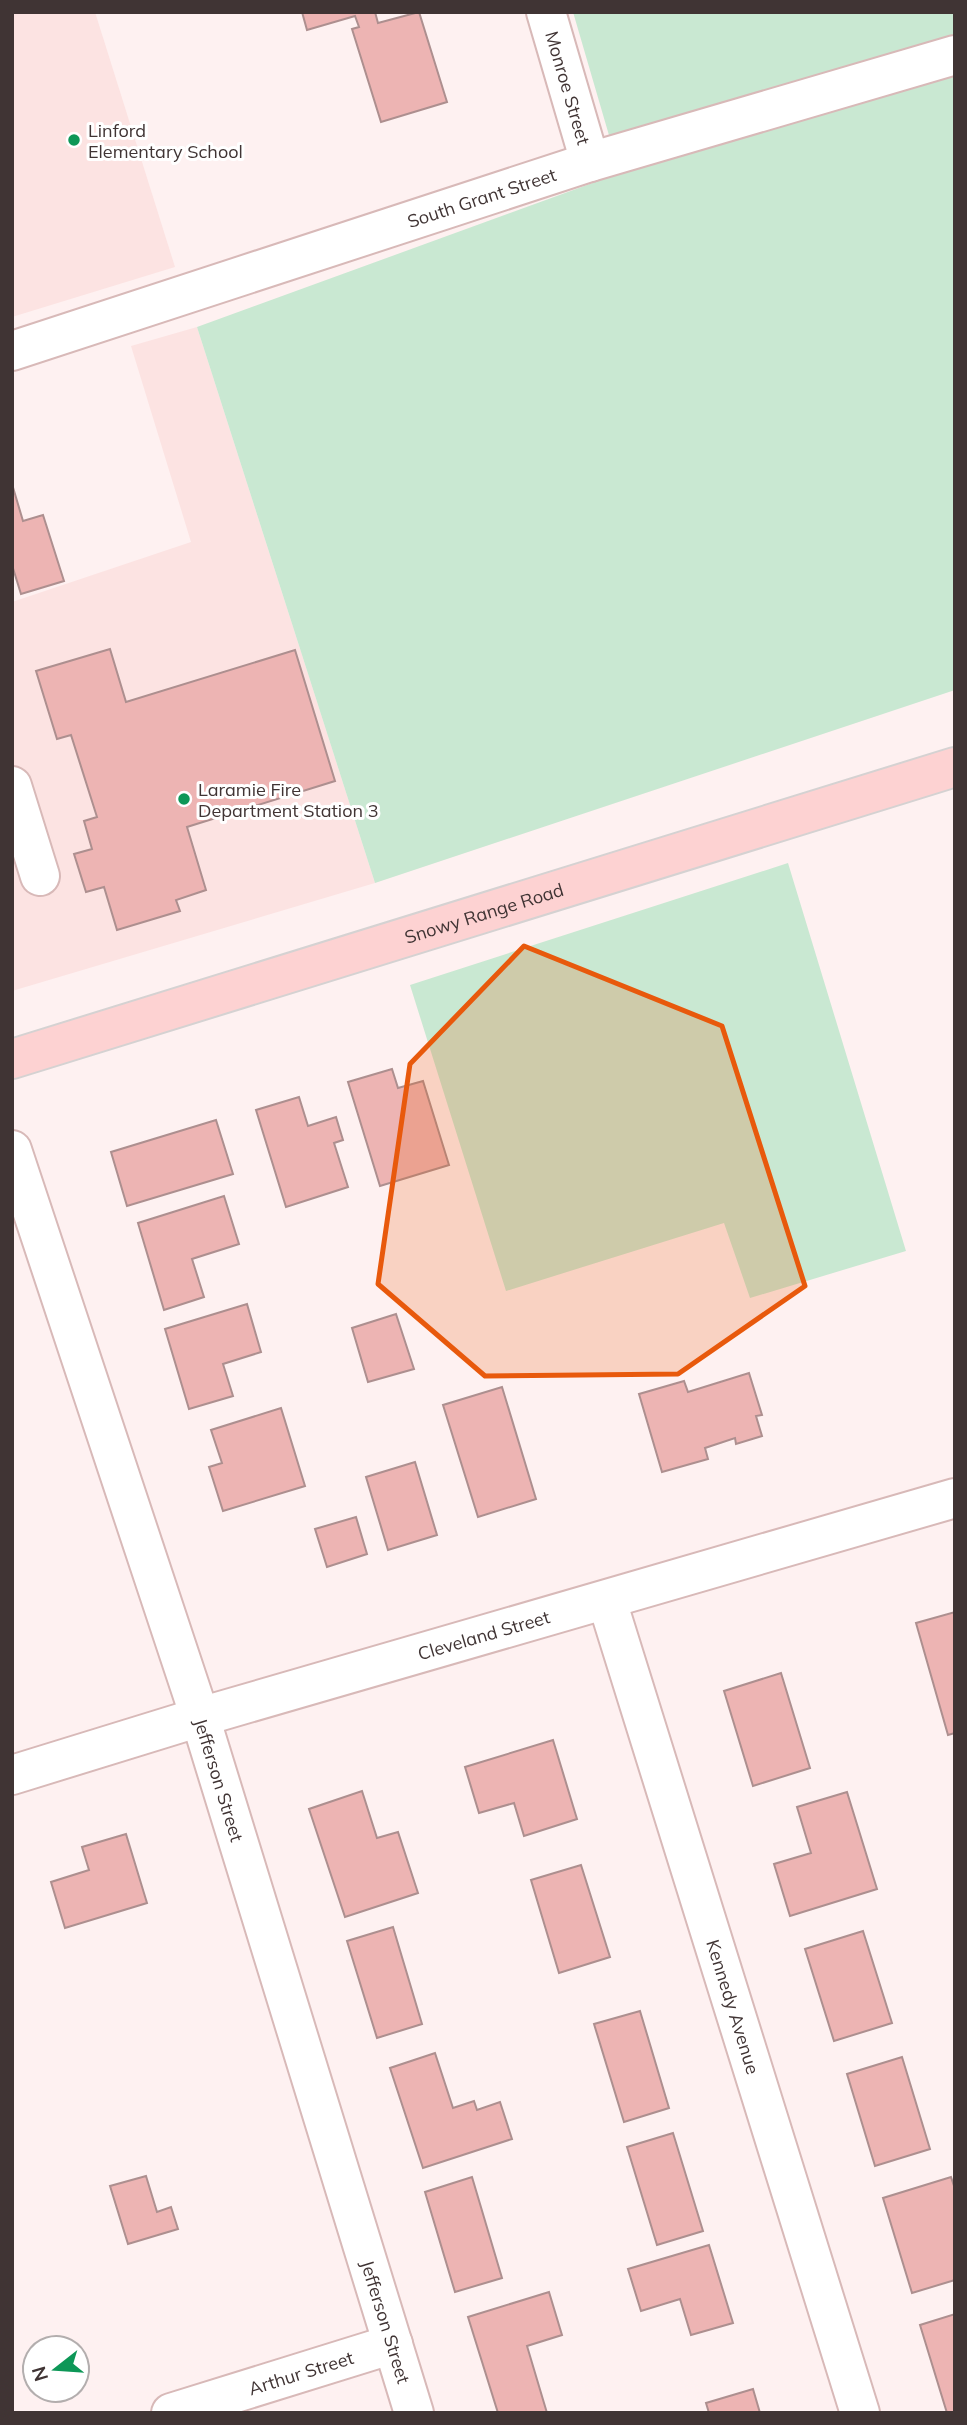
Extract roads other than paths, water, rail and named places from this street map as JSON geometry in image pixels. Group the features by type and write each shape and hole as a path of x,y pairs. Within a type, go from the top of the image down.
{"main road":[{"path":"861,796 955,750"},
{"name":"Snowy Range Road","path":"12,1059 955,767"}],"street":[{"name":"Monroe Street","path":"546,12 590,162"},
{"name":"South Grant Street","path":"12,351 590,162 955,55"},
{"path":"12,786 40,876"},
{"name":"Jefferson Street","path":"12,1150 200,1717 414,2413"},
{"name":"Cleveland Street","path":"12,1775 200,1717 955,1498"},
{"name":"Kennedy Avenue","path":"607,1601 860,2413"},
{"name":"Arthur Street","path":"172,2413 393,2344"}],"place":[{"name":"Linford Elementary School","path":"74,140"},
{"name":"Laramie Fire Department Station 3","path":"184,799"}]}
